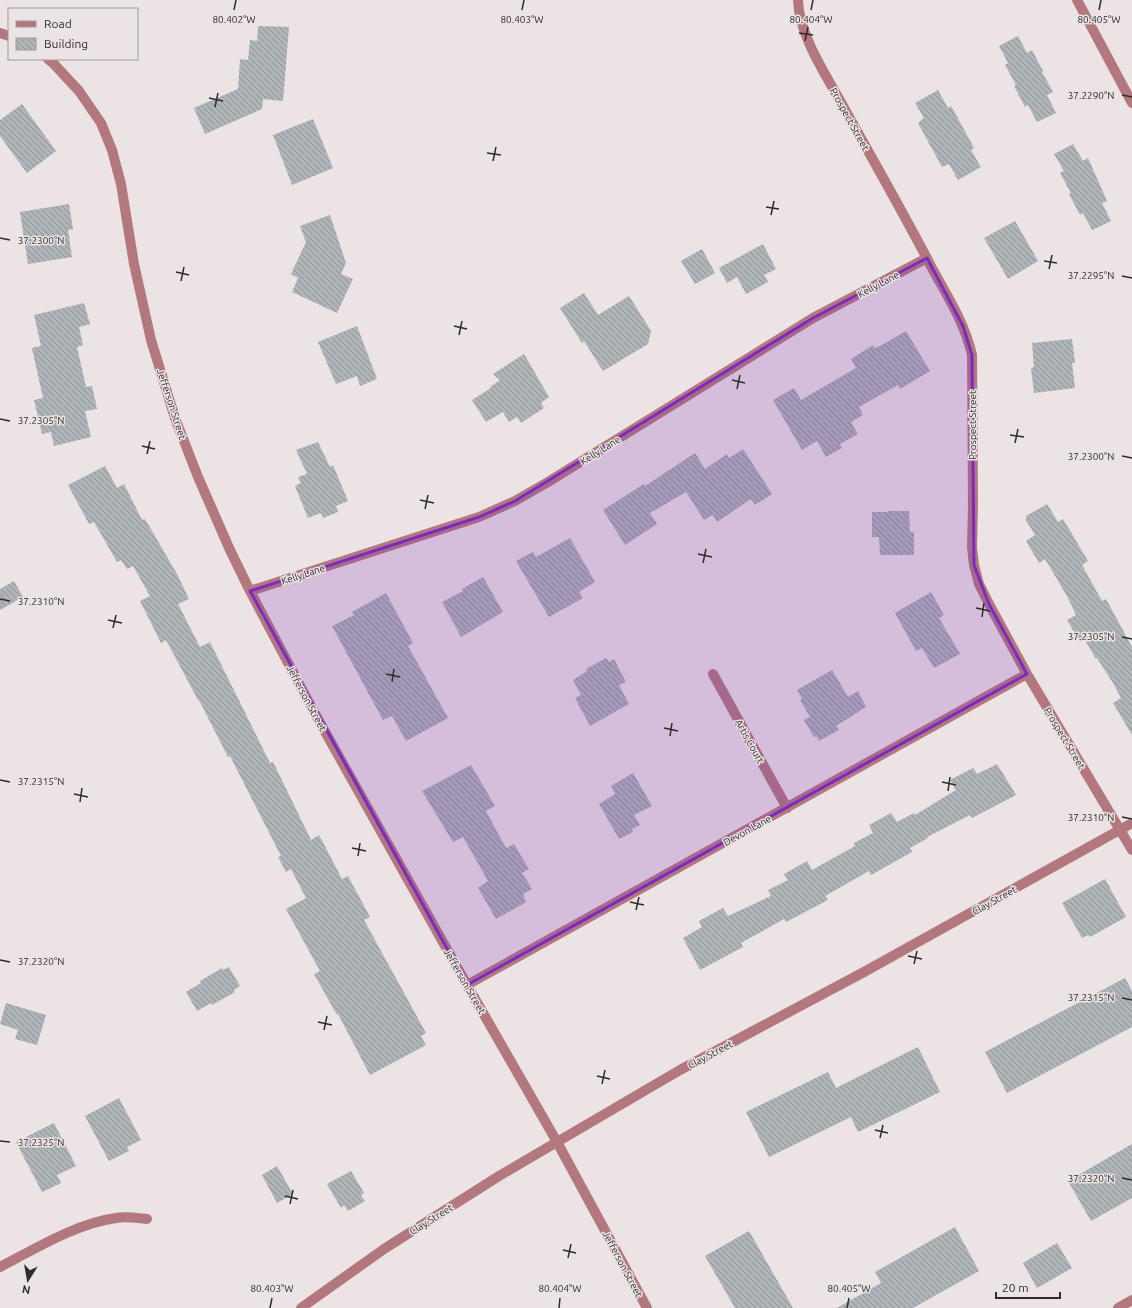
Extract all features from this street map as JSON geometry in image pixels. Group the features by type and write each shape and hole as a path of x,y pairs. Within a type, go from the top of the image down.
{"street":[{"name":"Prospect Street","path":"798,0 801,21 807,38 927,258 963,326 969,341 972,355 972,547 974,565 979,584 1027,674 1132,850"},
{"path":"1077,0 1132,102"},
{"name":"Jefferson Street","path":"50,60 79,91 101,123 112,150 121,184 134,264 151,340 172,411 198,477 250,592 314,712 557,1142 647,1308"},
{"name":"Kelly Lane","path":"250,592 479,516 515,501 813,318 927,258"},
{"name":"Artis Court","path":"713,674 787,808"},
{"name":"Devon Lane","path":"467,985 1027,674"},
{"name":"Clay Street","path":"301,1308 384,1249 499,1176 680,1070 851,979 1132,823"},
{"path":"0,1267 76,1229 95,1222 118,1217 147,1219"},
{"path":"1118,1308 1132,1300"}],"highlighted area":[{"path":"927,258 963,326 972,355 974,565 989,604 1027,674 467,985 250,591 479,517 515,501 813,318"}],"building":[{"path":"258,26 289,27 283,101 263,99 262,109 205,134 194,108 238,89 240,59 248,60 250,40 257,41"},
{"path":"1018,36 1027,53 1032,50 1053,92 1047,95 1056,113 1037,122 1028,105 1025,107 1014,86 1016,85 1005,65 1008,63 999,46"},
{"path":"938,90 948,108 951,106 974,148 971,150 981,167 958,180 949,164 942,167 918,123 924,118 915,103"},
{"path":"22,104 56,151 27,173 0,136 0,120"},
{"path":"313,119 333,168 292,185 273,135"},
{"path":"1073,144 1083,161 1088,158 1107,201 1102,203 1111,221 1092,230 1083,213 1080,215 1069,194 1071,193 1060,173 1064,171 1054,154"},
{"path":"69,204 73,229 68,230 72,257 28,264 20,212"},
{"path":"330,215 346,263 341,274 353,279 337,313 292,292 298,278 291,274 306,242 300,226"},
{"path":"1015,221 1038,261 1008,279 984,238"},
{"path":"763,244 776,269 764,275 768,282 746,294 737,277 727,283 719,268"},
{"path":"702,249 715,273 695,284 681,261"},
{"path":"584,293 598,315 629,296 651,331 648,344 603,371 584,341 582,343 560,308"},
{"path":"84,303 90,324 79,327 83,345 77,347 86,387 92,386 97,409 85,411 91,437 54,446 51,432 42,434 34,400 43,398 32,348 41,346 34,315"},
{"path":"357,326 377,379 360,386 357,376 336,384 318,342"},
{"path":"906,331 930,371 900,389 898,385 859,407 863,415 851,422 858,434 840,444 842,448 826,457 817,441 802,450 773,400 794,388 801,400 856,368 851,359 873,345 875,348 880,346"},
{"path":"1072,339 1075,363 1072,363 1075,388 1034,393 1031,368 1034,367 1032,343"},
{"path":"524,354 549,397 541,403 544,408 521,423 517,417 509,422 503,412 486,422 472,400 491,388 490,387 500,380 493,374"},
{"path":"318,442 330,467 333,465 348,501 336,506 338,512 323,518 321,513 308,518 295,486 301,483 298,477 307,474 296,450"},
{"path":"743,449 772,494 755,505 751,499 717,522 713,515 704,520 686,492 650,513 657,524 625,545 603,510 644,484 645,486 695,453 705,469 727,454 729,458"},
{"path":"105,466 117,488 124,484 142,520 145,519 177,574 189,599 178,604 200,647 210,642 270,763 273,762 311,840 319,835 342,879 348,876 370,917 364,920 426,1033 421,1036 426,1045 370,1075 338,1014 337,1015 314,974 320,971 286,909 306,898 291,869 286,872 278,857 281,856 230,756 228,757 166,640 161,643 140,601 150,596 133,566 127,569 121,560 117,562 94,522 89,524 68,485"},
{"path":"1047,504 1058,522 1063,519 1088,561 1082,565 1102,601 1106,599 1132,647 1132,735 1113,703 1121,698 1113,683 1085,640 1080,642 1067,620 1076,615 1067,596 1045,559 1039,563 1026,541 1035,535 1025,519 1027,518 1026,516"},
{"path":"909,511 910,532 914,532 914,555 880,555 879,537 872,537 872,512"},
{"path":"570,538 595,582 579,592 583,598 549,617 516,561 533,552 536,557"},
{"path":"483,577 503,612 461,637 442,602 463,591 462,589"},
{"path":"14,581 23,597 0,610 0,589"},
{"path":"931,592 944,615 939,618 960,654 934,668 922,648 916,651 895,613"},
{"path":"386,593 413,643 408,646 448,718 406,741 392,716 383,720 332,626 354,615 352,612"},
{"path":"606,658 609,662 614,659 626,682 619,685 629,704 590,726 575,698 581,695 573,680 587,671 586,669"},
{"path":"832,670 848,697 858,691 866,707 836,726 839,730 819,741 816,736 814,737 804,720 810,717 800,700 802,699 797,690"},
{"path":"997,764 1016,795 972,818 970,815 927,837 928,838 910,848 912,852 871,875 869,871 825,896 828,900 786,922 784,919 741,943 743,947 700,970 683,938 702,927 699,921 723,908 728,916 771,896 768,890 788,880 784,874 807,861 812,870 855,846 854,843 873,833 869,825 891,813 897,822 914,813 915,815 956,790 950,780 973,768 977,774"},
{"path":"471,765 495,806 486,811 506,848 514,844 529,869 522,873 532,889 523,894 526,902 496,919 478,888 488,881 463,837 453,842 422,791"},
{"path":"633,773 652,806 634,815 640,825 632,829 633,832 619,839 599,804 615,794 611,786"},
{"path":"1105,879 1126,917 1090,937 1088,935 1082,938 1062,903"},
{"path":"229,967 240,986 234,990 235,992 212,1005 211,1003 197,1011 186,992 201,983 200,981 222,968 223,970"},
{"path":"1125,978 1132,991 1132,1027 1007,1093 985,1052"},
{"path":"6,1003 46,1015 37,1045 15,1039 18,1030 0,1024"},
{"path":"918,1047 940,1092 858,1132 851,1117 769,1157 746,1112 828,1072 836,1088"},
{"path":"119,1098 141,1140 127,1147 129,1151 109,1161 85,1116"},
{"path":"54,1123 76,1166 57,1175 61,1183 42,1192 16,1142"},
{"path":"1132,1144 1132,1198 1091,1221 1068,1181"},
{"path":"277,1166 293,1194 277,1203 262,1175"},
{"path":"351,1171 364,1193 361,1195 365,1201 348,1211 344,1205 341,1208 327,1184"},
{"path":"955,1227 979,1271 913,1308 837,1308 881,1283 875,1272"},
{"path":"749,1231 793,1308 735,1308 705,1256"},
{"path":"1057,1243 1072,1268 1037,1288 1023,1263"}]}
